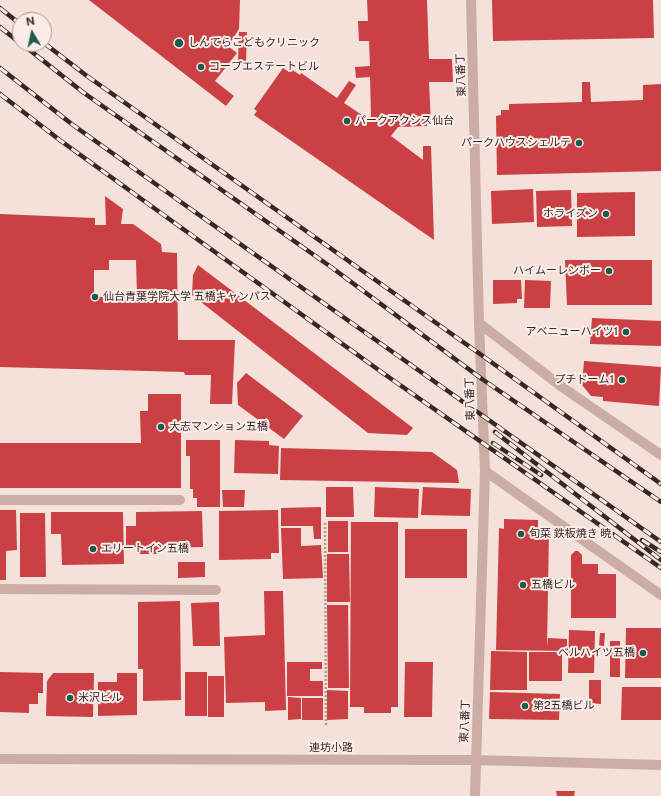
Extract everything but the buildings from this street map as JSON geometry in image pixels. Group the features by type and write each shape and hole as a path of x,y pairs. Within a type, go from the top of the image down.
{"street":[{"name":"東八番丁","path":"471,0 479,323 485,471 475,796"},
{"path":"479,323 562,386 661,454"},
{"path":"485,471 661,595"},
{"path":"0,500 180,500"},
{"path":"0,589 216,590"},
{"name":"連坊小路","path":"0,760 476,760 661,765"}],"path":[{"path":"325,523 326,725"}],"railway":[{"path":"0,8 12,18"},
{"path":"0,27 12,37"},
{"path":"52,49 87,76 661,484"},
{"path":"32,52 84,93 331,267 482,379 661,502"},
{"path":"0,68 73,125 661,542"},
{"path":"0,94 61,141 380,371 661,568"},
{"path":"495,432 661,560"},
{"path":"493,443 541,475"},
{"path":"642,540 661,552"}],"place":[{"name":"しんてらこどもクリニック","path":"179,43"},
{"name":"コープエステートビル","path":"201,67"},
{"name":"パークアクシス仙台","path":"347,121"},
{"name":"パークハウスシェルテ","path":"579,143"},
{"name":"ホライズン","path":"606,214"},
{"name":"ハイムーレンボー","path":"609,271"},
{"name":"仙台青葉学院大学 五橋キャンパス","path":"95,297"},
{"name":"アベニューハイツ1","path":"626,332"},
{"name":"プチドーム1","path":"622,380"},
{"name":"大志マンション五橋","path":"161,427"},
{"name":"旬菜 鉄板焼き 暁","path":"521,534"},
{"name":"エリートイン五橋","path":"93,549"},
{"name":"五橋ビル","path":"523,585"},
{"name":"ベルハイツ五橋","path":"643,653"},
{"name":"米沢ビル","path":"70,698"},
{"name":"第2五橋ビル","path":"525,706"}]}
